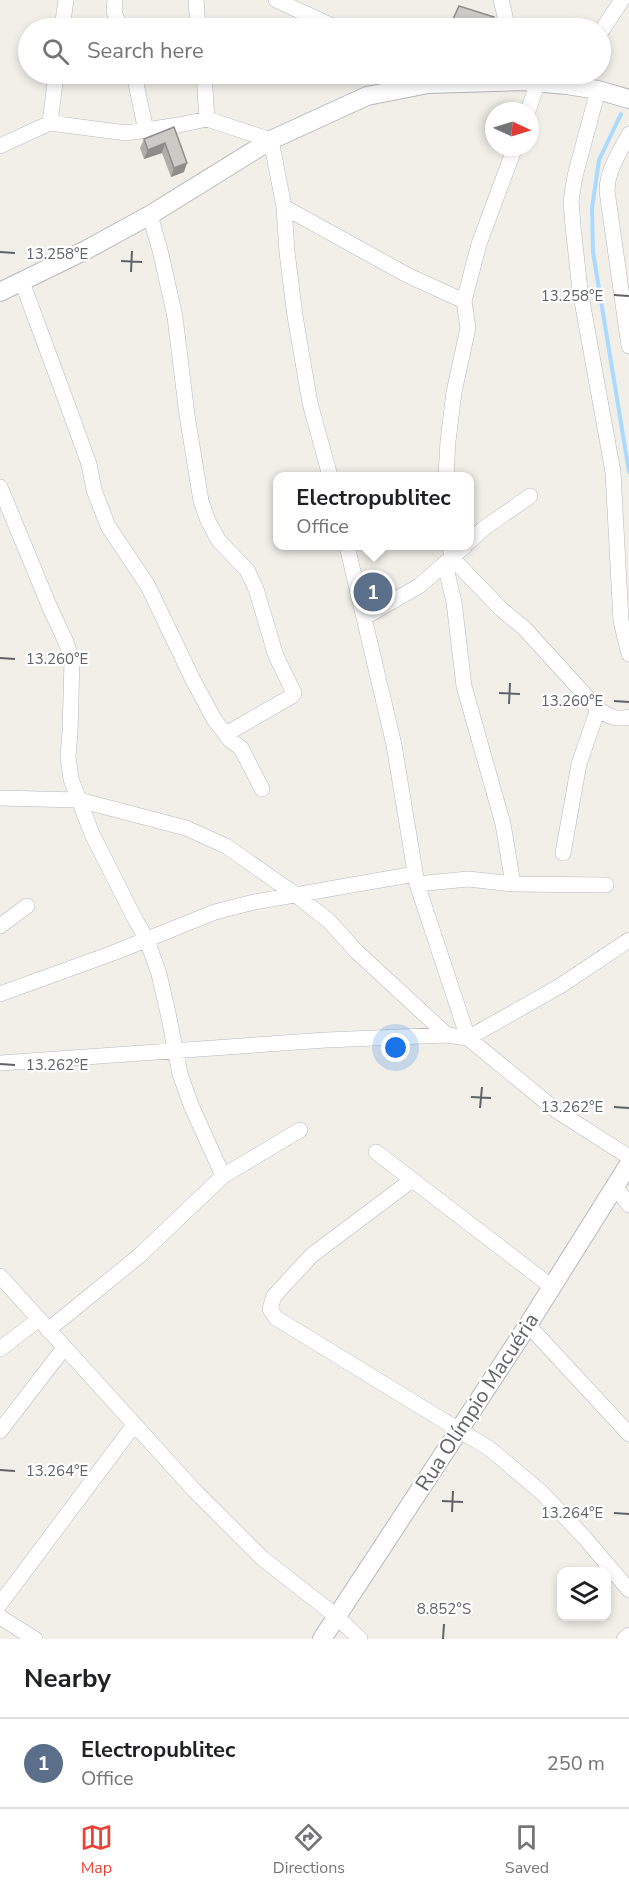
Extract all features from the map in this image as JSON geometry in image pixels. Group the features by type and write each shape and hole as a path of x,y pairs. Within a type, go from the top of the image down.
{"street":[{"path":"63,18 66,0"},
{"path":"115,0 114,11 116,18"},
{"path":"196,0 197,18"},
{"path":"276,0 315,18"},
{"path":"501,0 506,18"},
{"path":"610,18 622,0"},
{"path":"50,123 55,84"},
{"path":"136,84 146,131"},
{"path":"205,84 207,119"},
{"path":"0,292 150,215 271,140 367,96 407,84"},
{"path":"527,84 528,102"},
{"path":"583,84 629,99"},
{"path":"598,90 575,176 571,201 580,290 613,472 624,575 621,621 629,654"},
{"path":"0,146 50,123 126,133 207,119 271,140"},
{"path":"629,134 607,179 607,191 629,341"},
{"path":"271,140 284,207 295,316 310,404 329,472"},
{"path":"446,472 453,402 468,328 465,301 479,244 512,156"},
{"path":"284,207 406,275 465,301"},
{"path":"150,215 174,317 201,501 219,541 247,570 256,589 276,656 294,693 226,734"},
{"path":"22,282 65,398 88,464 94,490 108,526 148,586 214,719 241,748 262,789"},
{"path":"0,488 72,661 68,756 71,779 92,834 147,940 159,974 180,1074 191,1105 223,1176"},
{"path":"474,537 530,496"},
{"path":"348,550 394,745 416,879 468,1038"},
{"path":"365,617 407,594 449,556"},
{"path":"449,556 524,628 598,709 612,718 629,717"},
{"path":"449,556 464,686 503,824 513,884"},
{"path":"562,853 579,764 598,709"},
{"path":"0,798 79,800 186,828 226,846 329,921 356,951 447,1035"},
{"path":"0,994 147,940 215,912 254,902 416,879 468,879 513,884 606,885"},
{"path":"0,926 27,906"},
{"path":"468,1038 560,986 629,940"},
{"path":"0,1063 326,1040 447,1035 468,1038 557,1111 629,1157"},
{"path":"0,1349 43,1324 139,1256 223,1176 300,1130"},
{"path":"376,1152 552,1287"},
{"name":"Rua Olímpio Macuéria","path":"322,1639 528,1325 629,1164"},
{"path":"412,1180 312,1255 274,1296 270,1309 276,1318 490,1449 541,1492 584,1537 629,1590"},
{"path":"615,1186 629,1205"},
{"path":"0,1276 194,1490 262,1558 336,1616 360,1639"},
{"path":"528,1325 629,1434"},
{"path":"0,1431 64,1348"},
{"path":"0,1604 134,1425"},
{"path":"0,1617 35,1639"},
{"path":"624,1639 629,1635"}],"building":[{"path":"459,6 494,17 494,18 454,18"},
{"path":"174,127 187,163 174,168 165,143 148,150 144,139"}],"waterway":[{"path":"621,114 599,160 592,208 593,252 629,472"}],"place":[{"name":"Electropublitec","path":"373,592"}]}
